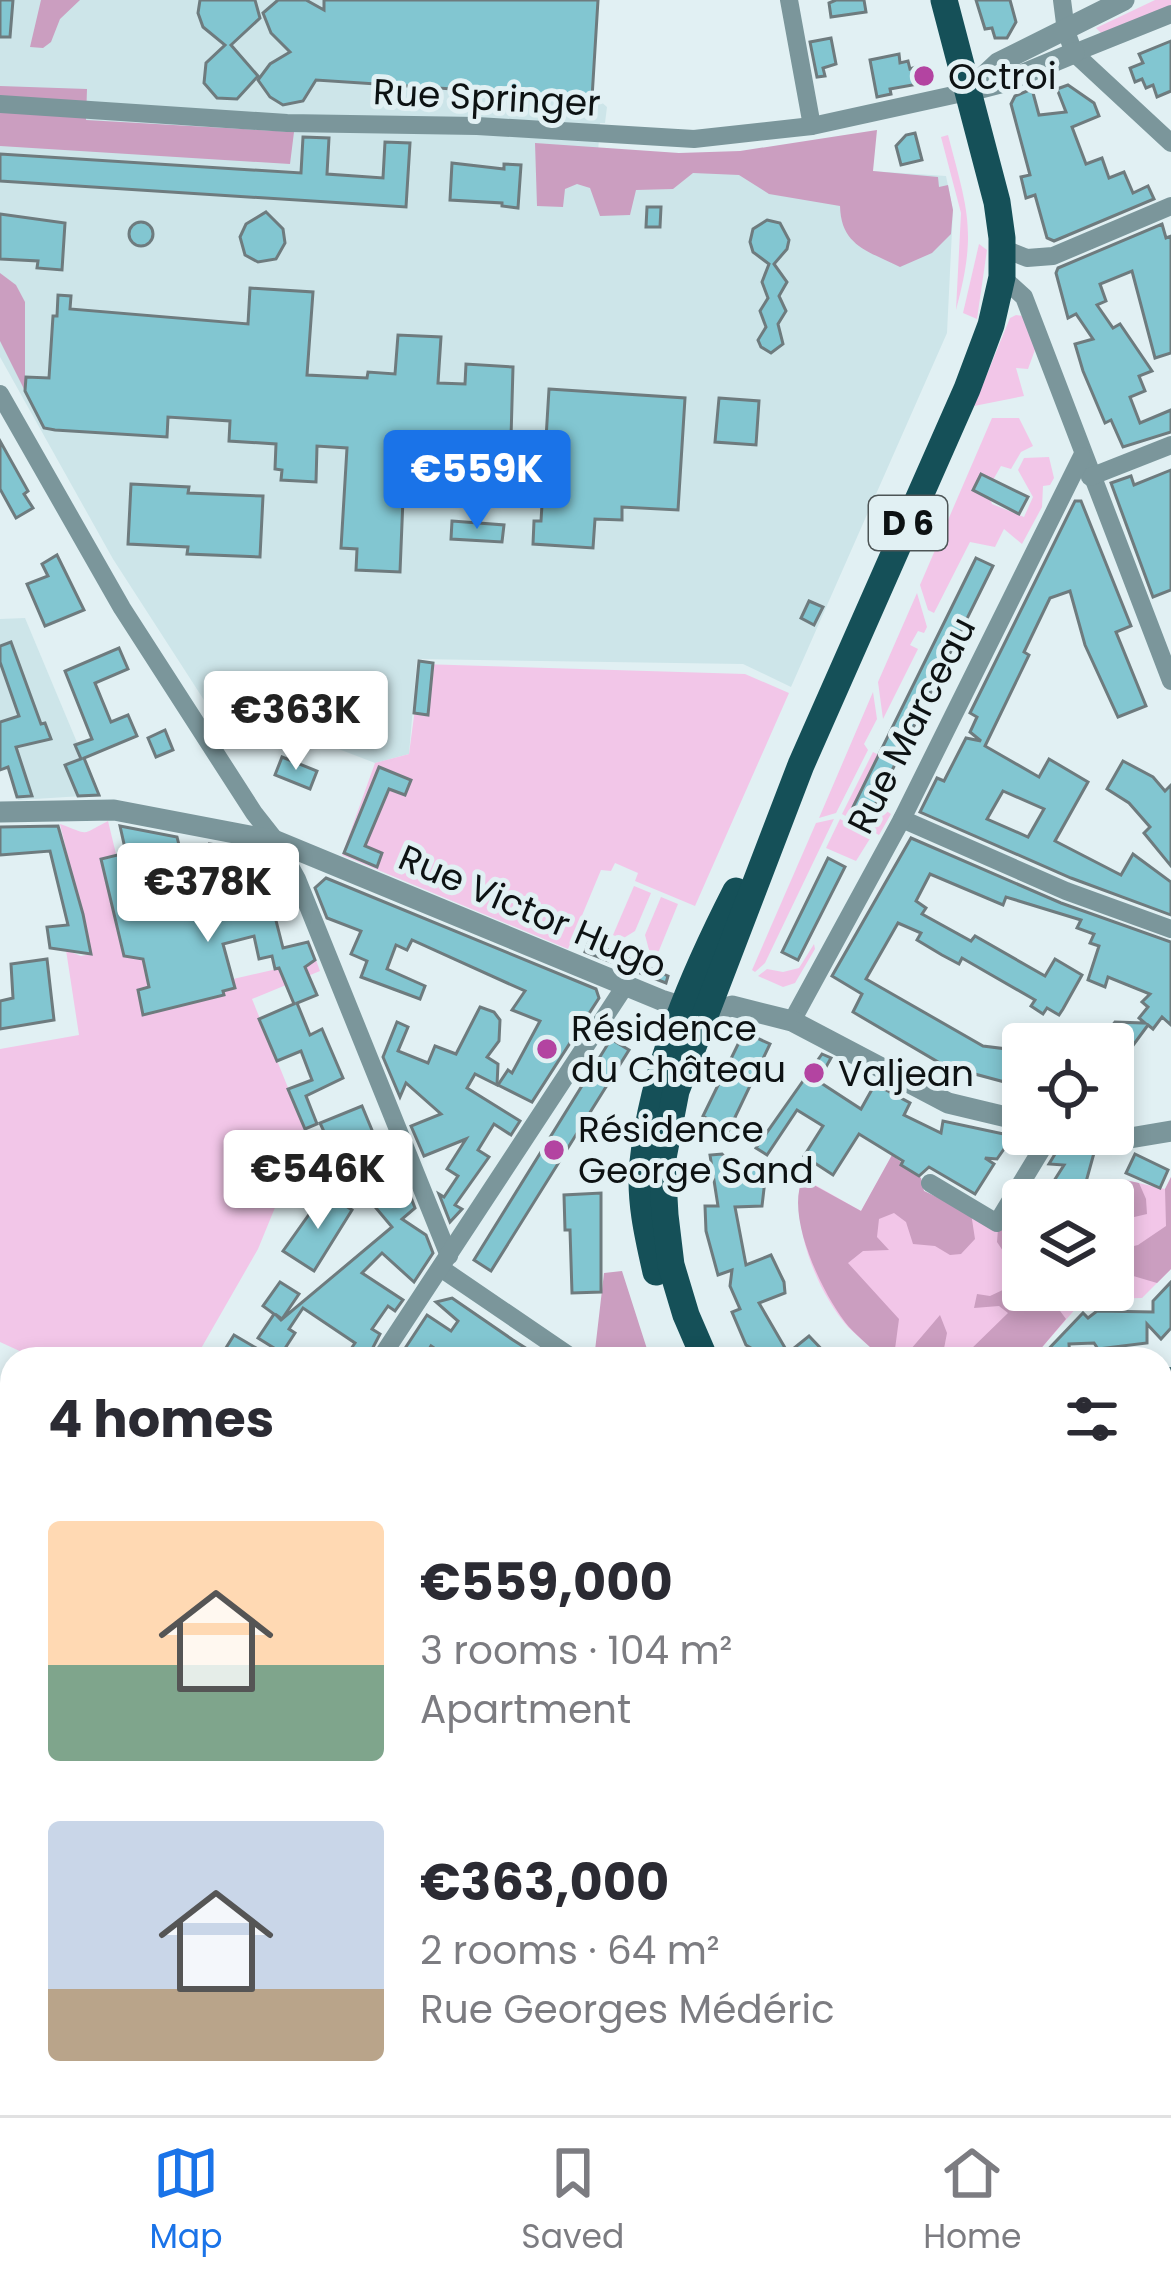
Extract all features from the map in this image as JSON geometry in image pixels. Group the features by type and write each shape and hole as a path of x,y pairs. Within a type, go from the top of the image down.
{"main road":[{"name":"D 6","path":"701,1347 671,1264 662,1163 695,1011 731,902 801,765 992,326 1002,263 997,202 944,0"},
{"name":"D 6","path":"684,1347 655,1270 645,1217 643,1166 656,1083 695,1011"}],"street":[{"path":"788,0 812,126"},
{"path":"1062,0 1074,53 1171,143"},
{"path":"967,92 998,63 1124,0"},
{"path":"967,92 1004,82 1171,14"},
{"name":"Rue Springer","path":"0,104 287,123 435,125 694,139 812,126 967,92"},
{"path":"1171,206 1053,256 1002,263 1024,297 1090,477 1163,641 1171,681"},
{"path":"0,394 122,608 276,841 332,962 445,1262 558,1347"},
{"path":"1090,477 1171,445"},
{"name":"Rue Marceau","path":"792,1021 902,819 1082,456"},
{"name":"Rue Victor Hugo","path":"0,812 114,810 276,841 695,1011 733,1006 792,1021 948,1103 1002,1115"},
{"path":"902,819 1066,891 1171,928"},
{"path":"388,1347 625,986"},
{"path":"1134,1137 1171,1131"},
{"path":"930,1183 997,1222 1039,1155"}],"shaded area":[{"path":"0,0 598,0 592,94 607,107 605,123 600,123 598,153 946,176 953,210 947,333 791,687 743,664 417,659 409,754 375,763 229,707 213,714 113,559 0,357"},
{"path":"41,0 80,0 60,19 51,42 43,48 30,47"},
{"path":"1155,0 1171,0 1171,5 1102,34 1096,28"},
{"path":"0,86 87,89 86,120 294,132 290,164 0,146"},
{"path":"877,130 873,171 938,177 939,187 948,185 953,210 951,234 932,253 900,267 851,239 840,206 769,194 739,175 693,173 673,189 636,190 630,215 600,216 590,188 577,184 565,189 563,207 537,206 535,143 679,153 740,151"},
{"path":"948,135 961,183 968,240 956,310 961,213 941,137"},
{"path":"979,244 987,250 977,319 963,313"},
{"path":"0,273 16,285 25,302 25,391 0,341"},
{"path":"1023,316 1036,347 1028,369 1016,368 1024,396 974,406 1010,318"},
{"path":"992,418 1019,418 1033,446 1021,452 1011,469 1001,466 993,480 981,474 992,504 1024,517 1033,497 1018,470 1024,458 1049,457 1054,478 1043,486 1042,507 1022,544 1004,529 995,547 970,542 934,613 928,610 920,585"},
{"path":"917,593 927,627 924,633 918,631 910,645 918,649 883,719 878,682"},
{"path":"25,618 99,795 18,800 0,743 0,619"},
{"path":"421,664 745,674 789,693 695,906 635,881 638,873 615,863 611,871 601,870 568,949 342,855 375,763 409,754"},
{"path":"873,692 877,719 864,744 868,750 836,813 819,818"},
{"path":"873,752 879,755 870,815 876,804 891,814 879,835 842,814"},
{"path":"834,819 765,963 755,972 816,823"},
{"path":"840,819 871,837 856,861 826,848"},
{"path":"108,821 116,854 100,859 124,956 143,959 178,1002 235,988 233,979 316,960 320,971 252,999 306,1132 258,1249 202,1347 11,1347 0,1342 0,1049 79,1035 66,950 91,954 60,824 85,832"},
{"path":"634,886 651,893 635,931 622,939 613,935"},
{"path":"661,897 678,904 658,953 649,950 645,935"},
{"path":"814,944 795,983 783,987 758,976 767,969 799,968"},
{"path":"892,1155 921,1178 924,1191 998,1229 1002,1224 1002,1311 1074,1311 1042,1347 870,1347 836,1312 816,1276 803,1236 801,1177 861,1211"},
{"path":"892,1155 921,1178 924,1191 971,1213 975,1239 961,1254 913,1244 906,1222 894,1213 879,1219 877,1237 889,1250 863,1251 848,1263 899,1319 895,1347 870,1347 839,1314 818,1277 799,1213 803,1179 861,1211"},
{"path":"1171,1177 1171,1269 1142,1298 1134,1298 1134,1182 1165,1189"},
{"path":"1171,1177 1171,1269 1157,1283 1134,1276 1134,1246 1166,1226 1165,1189"},
{"path":"1134,1182 1146,1199 1147,1214 1134,1217"},
{"path":"622,1271 646,1347 595,1347 604,1273"},
{"path":"1002,1290 1002,1308 974,1308 977,1294 990,1296"},
{"path":"1060,1311 1066,1319 1042,1347 973,1347 1008,1313"},
{"path":"940,1315 947,1333 944,1347 913,1347"}],"building":[{"path":"0,0 13,0 10,37 0,37"},
{"path":"200,0 255,0 260,18 231,45 258,76 237,99 217,98 204,83 206,63 225,45 203,27"},
{"path":"278,0 306,0 324,10 324,0 598,0 592,98 316,80 303,101 283,105 258,80 270,64 290,52 271,33 263,13"},
{"path":"864,0 866,12 831,17 829,3"},
{"path":"976,0 1010,0 1016,22 1007,38 995,38 992,28 985,29"},
{"path":"831,38 836,64 823,68 825,76 817,77 810,42"},
{"path":"1171,41 1171,91 1157,97 1153,85 1146,88 1142,79 1135,82 1130,68 1143,63 1139,54"},
{"path":"899,54 900,63 908,61 910,69 922,65 923,70 931,71 924,83 890,89 891,94 877,97 870,60"},
{"path":"1068,85 1094,103 1099,116 1072,127 1086,164 1102,158 1109,178 1124,172 1133,193 1148,186 1154,199 1054,241 1047,238 1035,195 1026,198 1021,177 1030,175 1011,104 1015,96 1032,89 1039,115 1066,112 1057,89"},
{"path":"915,133 922,160 901,165 896,146"},
{"path":"303,137 329,138 327,174 383,178 385,142 410,143 406,207 0,181 0,154 301,173"},
{"path":"452,163 504,169 504,164 521,165 518,208 450,200"},
{"path":"647,207 661,207 660,227 646,227"},
{"path":"266,212 283,229 285,243 276,259 258,262 245,255 240,237 246,224"},
{"path":"0,214 65,223 62,270 37,268 38,261 0,259"},
{"path":"767,220 780,223 789,240 774,264 787,282 779,296 786,311 778,324 783,344 771,353 758,340 766,327 760,311 768,298 762,282 769,264 753,252 750,242 753,229"},
{"path":"141,222 150,225 150,243 141,246 132,243 129,234 132,225"},
{"path":"1162,224 1166,238 1171,236 1171,353 1155,358 1132,271 1100,284 1106,301 1097,305 1113,328 1120,324 1152,371 1139,376 1145,391 1130,397 1140,423 1171,410 1171,432 1123,447 1111,420 1105,423 1075,344 1093,339 1076,314 1068,318 1056,273 1058,268"},
{"path":"250,288 313,292 307,375 367,378 368,372 395,374 398,335 441,337 438,383 465,384 466,364 513,367 511,438 478,436 477,456 433,453 431,480 445,481 444,501 403,499 400,572 356,570 357,549 341,548 347,448 317,446 316,482 281,480 282,470 275,469 276,444 229,441 230,421 168,417 167,437 44,428 25,391 26,377 49,378 58,295 71,296 70,309 248,324"},
{"path":"549,389 685,398 678,510 622,507 622,520 595,519 593,548 533,544 534,521 541,521"},
{"path":"719,398 759,401 756,445 715,442"},
{"path":"0,441 33,508 16,518 0,489"},
{"path":"1171,470 1171,590 1153,597 1111,483 1131,476 1134,485"},
{"path":"981,474 1028,497 1019,514 973,490"},
{"path":"131,484 189,487 188,493 263,496 260,557 187,554 188,547 128,544"},
{"path":"1075,501 1081,501 1131,626 1116,632 1146,706 1118,717 1085,645 1070,591 1050,598 1024,652 1029,655 985,746 1039,777 1049,759 1088,782 1055,841 1121,875 1133,854 1171,882 1171,915 1071,878 920,812 937,778 944,781 966,738 981,741 970,732 977,717 970,713","holes":["1003,791 1044,809 1028,837 987,819"]},
{"path":"452,521 504,525 502,542 451,539"},
{"path":"57,555 84,610 45,626 27,584 48,576 42,564"},
{"path":"976,558 993,566 870,815 853,807"},
{"path":"809,601 823,607 814,625 801,618"},
{"path":"11,642 51,739 16,747 32,796 17,797 8,767 0,770 0,722 19,716 0,662 0,646"},
{"path":"119,648 128,669 95,683 111,722 128,715 137,736 84,758 99,795 78,796 65,765 81,759 75,745 92,739 65,671"},
{"path":"419,661 433,663 428,715 414,713"},
{"path":"165,730 173,750 156,757 148,738"},
{"path":"282,757 317,771 310,789 275,775"},
{"path":"1123,761 1153,777 1165,791 1171,785 1171,866 1144,833 1150,827 1129,803 1107,789"},
{"path":"379,767 411,780 405,795 389,789 365,846 382,853 377,867 344,853"},
{"path":"58,826 91,954 50,948 47,927 68,925 50,851 0,855 0,827"},
{"path":"120,826 177,837 188,881 217,874 210,844 224,846 238,905 270,897 283,948 308,942 315,960 305,967 317,995 297,1003 310,1035 322,1029 343,1078 306,1096 317,1124 305,1129 288,1089 312,1080 301,1051 277,1061 259,1019 294,1004 272,956 259,959 254,936 223,944 235,988 223,991 224,995 143,1015 138,990 149,987 143,959 124,956 101,859 126,853"},
{"path":"911,838 1061,903 1171,942 1171,1025 1162,1017 1153,1029 1148,1025 1134,1044 1134,1023 1114,1023 1115,1022 1145,1023 1139,1018 1148,1007 1142,1002 1150,994 1108,977 1105,987 1088,980 1099,946 1090,943 1094,934 1077,928 1081,920 1006,897 1003,905 930,874 916,901 926,908 922,914 971,941 975,936 1045,976 1055,959 1082,975 1059,1015 1047,1008 1043,1014 1031,1006 1035,1000 962,958 959,964 942,955 917,940 921,933 898,923 866,979 983,1046 1002,1048 1002,1081 945,1066 853,1012 862,994 832,976"},
{"path":"828,858 845,867 798,960 782,952"},
{"path":"326,878 596,989 599,998 532,1102 498,1085 508,1070 512,1073 540,1021 512,1010 525,991 412,940 407,950 396,945 387,969 425,986 420,999 361,977 367,961 351,954 361,931 327,918 315,888"},
{"path":"591,936 606,943 604,948 668,976 666,983 585,952"},
{"path":"47,959 54,1020 0,1029 0,1001 13,998 11,964"},
{"path":"480,1007 500,1020 499,1041 487,1057 498,1064 497,1085 475,1074 467,1088 520,1121 511,1135 494,1124 478,1150 489,1157 455,1205 462,1209 450,1222 439,1194 444,1197 458,1176 447,1169 466,1139 424,1156 411,1126 441,1114 406,1083 400,1097 383,1057 397,1022 408,1027 398,1051 428,1063 435,1046 456,1054"},
{"path":"744,1032 770,1044 728,1132 703,1116"},
{"name":"Résidence George Sand","path":"611,1039 629,1050 491,1271 474,1260"},
{"path":"822,1054 831,1058 818,1081 861,1109 875,1084 910,1103 904,1115 941,1133 943,1121 1002,1134 1002,1152 997,1159 985,1158 994,1164 975,1194 929,1167 919,1176 859,1134 833,1175 804,1156 823,1126 797,1110 767,1155 756,1148"},
{"path":"362,1106 401,1200 410,1195 415,1208 402,1219 426,1235 433,1253 414,1282 382,1253 362,1273 403,1300 395,1311 388,1306 372,1329 380,1334 373,1347 352,1347 355,1343 303,1308 289,1329 295,1333 286,1347 272,1347 258,1338 274,1314 263,1306 280,1282 299,1294 282,1319 275,1314 281,1320 392,1227 371,1202 361,1206 331,1134 326,1136 320,1123"},
{"path":"722,1154 728,1167 761,1165 765,1180 762,1206 735,1207 746,1265 771,1255 784,1282 785,1293 759,1303 785,1347 746,1345 732,1312 740,1309 730,1286 732,1270 718,1275 706,1231 705,1206 718,1206 710,1155"},
{"path":"1135,1154 1168,1170 1160,1188 1126,1173"},
{"path":"1054,1155 1093,1155 1087,1179 1055,1179 1064,1165 1049,1164"},
{"path":"325,1192 352,1210 314,1271 283,1251"},
{"path":"601,1193 601,1292 572,1293 564,1195"},
{"path":"1171,1282 1171,1328 1161,1339 1147,1324 1147,1343 1050,1347 1083,1313 1088,1318 1097,1311 1153,1312 1153,1301"},
{"path":"452,1298 524,1347 406,1347 427,1315 451,1331 458,1321 436,1302"},
{"path":"234,1335 254,1347 226,1347"},
{"path":"809,1336 820,1347 795,1347"}],"place":[{"name":"Octroi","path":"924,76"},
{"name":"Résidence du Château","path":"547,1049"},
{"name":"Valjean","path":"814,1073"},
{"name":"Résidence George Sand","path":"554,1150"}]}
